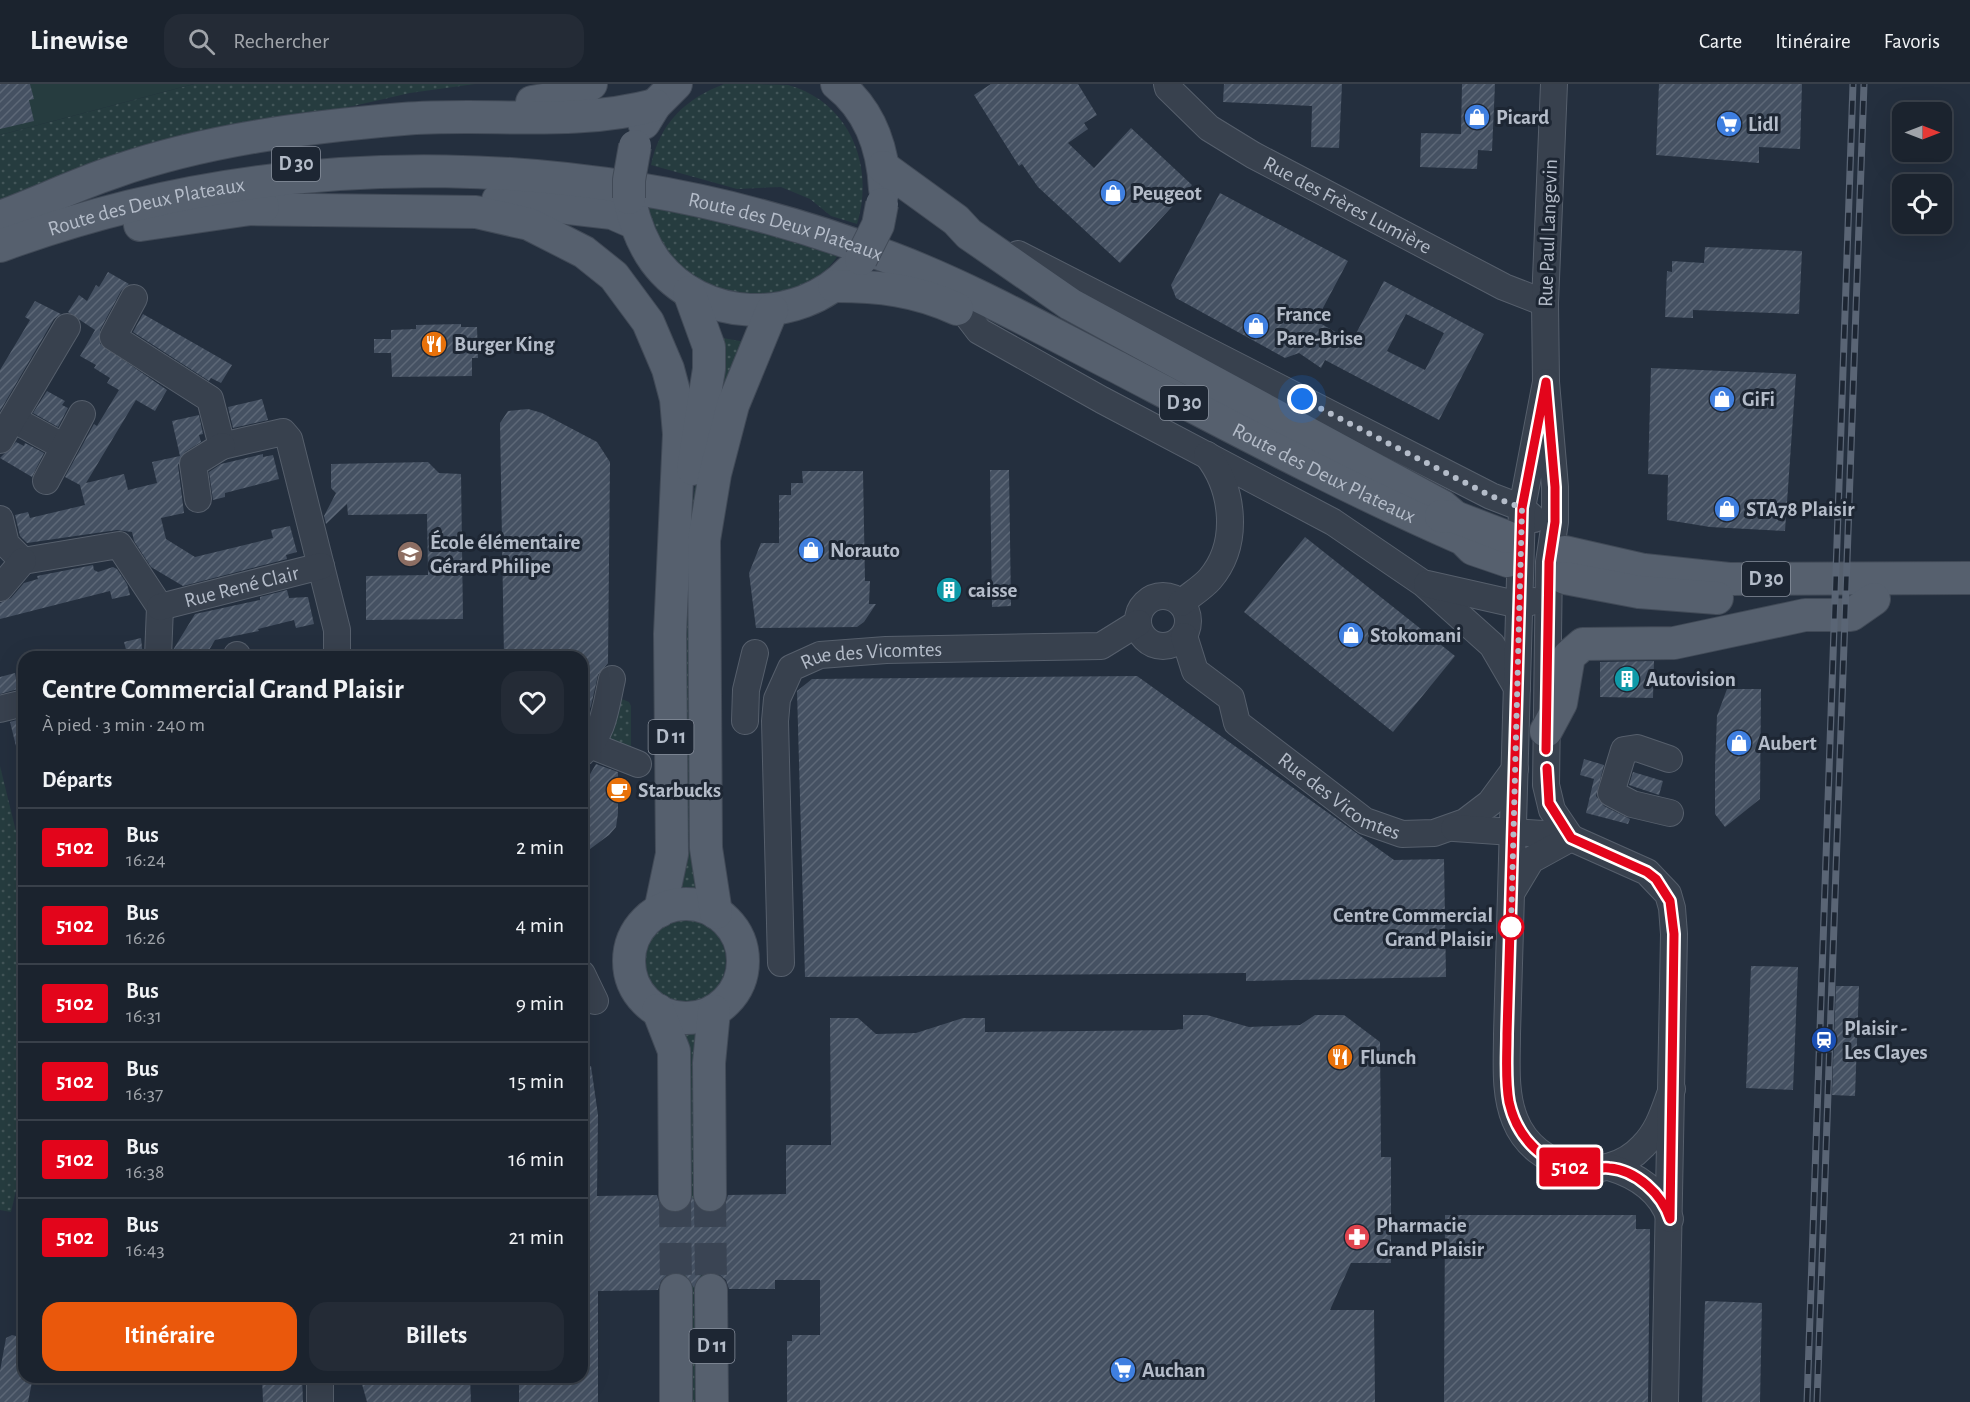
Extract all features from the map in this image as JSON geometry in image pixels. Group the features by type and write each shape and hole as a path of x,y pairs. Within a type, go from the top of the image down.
{"main road":[{"path":"405,119 427,109 559,99 573,95 591,84"},
{"path":"666,95 642,126 630,171 632,210 656,262 689,292 729,308 772,310 809,300 834,286 861,259 878,225 882,204 883,167 873,130 847,88"},
{"path":"0,218 114,171 214,145 333,126 405,119 618,115 666,95"},
{"name":"Route des Deux Plateaux","path":"0,233 96,201 188,180 280,166 375,157 494,159 649,175 779,207 899,246 997,290 1372,484 1439,515 1455,517 1508,549 1473,549 1463,539 1368,497 993,303 893,259 748,213 650,190 601,181 495,171 389,170 280,180 188,193 96,215 0,246"},
{"path":"883,167 956,220 969,234 1070,304 1442,506 1455,517"},
{"path":"0,263 101,231 243,209 402,196 465,197 612,213 632,210"},
{"path":"243,209 476,212 529,224 562,238 614,276 631,296 656,337 676,399 679,434 673,562"},
{"path":"834,286 894,288 931,297 1359,505 1458,549 1473,549"},
{"name":"D 11","path":"660,911 672,854 670,634 673,562 689,491 709,369 709,348 689,292"},
{"name":"D 11","path":"716,913 706,848 704,540 715,474 733,405 772,310"},
{"name":"D 30","path":"1557,571 1644,570 1729,579 1970,578"},
{"name":"D 30","path":"1557,571 1639,592 1718,598 1970,599"},
{"path":"1546,731 1561,703 1569,656 1583,644 1674,643 1805,615 1851,615 1874,599"},
{"path":"658,1010 683,1018 699,1016 714,1011 733,994 741,975 742,950 735,932 716,913 698,905 684,904 660,911 639,930 630,959 631,974 638,990 658,1010 674,1051 675,1195"},
{"path":"711,1195 709,1063 714,1011"},
{"name":"D 11","path":"676,1290 676,1402"},
{"name":"D 11","path":"711,1290 712,1402"}],"street":[{"name":"Rue des Frères Lumière","path":"1167,84 1168,88 1209,128 1253,155 1504,287 1545,303"},
{"name":"Rue Paul Langevin","path":"1546,382 1545,303 1554,84"},
{"path":"956,220 973,225 1007,248 1491,496 1522,508 1532,515 1557,571"},
{"path":"134,298 113,338 210,399 222,446"},
{"path":"966,314 979,331 1333,522 1424,584 1492,645 1518,689"},
{"path":"64,447 6,429 67,327"},
{"path":"1546,382 1522,508 1507,1080 1514,1117 1530,1144 1550,1160 1573,1168 1609,1167 1630,1175 1646,1184 1661,1201 1670,1219"},
{"path":"1546,382 1555,487 1557,571 1546,731 1548,797 1552,810 1571,838 1647,872 1660,883 1670,901 1674,934 1665,1402"},
{"path":"46,481 82,414"},
{"path":"198,500 193,464 222,446 283,432 290,439 337,630 337,651"},
{"path":"1181,603 1210,579 1221,559 1229,532 1229,506 1226,490 1207,455"},
{"path":"1491,496 1511,481 1530,459"},
{"path":"0,519 6,544 23,561"},
{"path":"0,588 23,561 119,545 160,607 158,651"},
{"name":"Rue René Clair","path":"160,607 321,566"},
{"path":"1424,584 1520,605 1530,603 1557,571"},
{"path":"1169,596 1181,603 1189,622 1184,636 1172,645 1156,646 1143,638 1138,623 1142,607 1155,597 1169,596"},
{"name":"Rue des Vicomtes","path":"781,963 775,721 777,699 791,668 820,655 875,651 1101,646 1138,623"},
{"name":"Rue des Vicomtes","path":"1184,636 1195,671 1231,698 1237,723 1365,821 1375,826 1408,834 1424,835 1454,828 1571,838"},
{"path":"745,721 746,690 755,653"},
{"path":"588,745 605,715 612,679"},
{"path":"0,710 18,705"},
{"path":"1669,759 1637,748 1624,750 1611,793 1632,804 1670,813"},
{"path":"588,750 638,764"},
{"name":"Rue des Vicomtes","path":"1454,828 1487,807 1515,770"},
{"path":"1511,893 1532,860 1571,838"},
{"path":"588,986 595,1001"},
{"path":"1609,1167 1629,1158 1650,1138 1661,1118 1672,1089"},
{"path":"320,1383 320,1402"}],"green space":[{"path":"0,84 194,84 0,135"},
{"path":"194,84 475,84 410,93 109,162 0,204 0,135"},
{"path":"724,84 788,85 810,93 842,121 852,139 863,180 862,202 857,224 831,216 810,199 781,187 737,189 651,165 661,137 676,114 697,97"},
{"path":"646,207 709,212 840,252 830,266 817,277 785,291 762,295 718,288 698,279 665,249 653,229"},
{"path":"717,337 746,342 717,432 698,891 676,890 683,568"},
{"path":"617,697 629,702 631,706 631,750 609,742"},
{"path":"0,766 18,840 18,1182 11,1212 0,1210"},
{"path":"684,919 707,926 719,938 726,961 719,984 707,996 684,1003 661,996 649,984 642,961 649,938 661,926"},
{"path":"701,1030 703,1402 686,1402 682,1031"}],"building":[{"path":"0,84 30,84 34,99 29,100 34,121 0,129"},
{"path":"991,84 1078,84 1097,115 1084,123 1088,129 1068,143 1094,168 1131,128 1192,185 1120,263 1038,187 1022,164 1019,166 974,95"},
{"path":"1224,84 1342,84 1339,148 1311,147 1312,106 1223,102"},
{"name":"Picard","path":"1462,84 1495,84 1492,151 1478,150 1477,169 1420,167 1421,133 1461,134"},
{"name":"Lidl","path":"1659,84 1802,84 1800,149 1759,147 1759,163 1656,155"},
{"path":"1220,193 1348,261 1316,321 1352,341 1384,281 1484,334 1439,420 1325,360 1321,368 1299,353 1285,358 1176,298 1171,285","holes":["1406,314 1444,333 1425,370 1387,351"]},
{"path":"1705,247 1802,251 1799,314 1693,310 1693,318 1665,317 1667,271 1672,272 1672,261 1704,263"},
{"path":"108,272 129,284 121,291 100,330 100,344 167,390 155,411 136,400 86,483 124,474 128,490 157,483 152,462 180,456 172,421 199,415 203,434 199,435 201,442 185,452 178,465 184,513 161,518 166,539 195,557 273,538 271,530 290,526 297,552 286,555 287,559 183,586 151,567 134,541 132,532 117,530 27,543 20,536 15,515 28,512 30,518 85,505 80,485 65,477 94,424 97,426 119,390 107,383 110,378 94,368 96,365 80,356 95,330 68,312 79,295 87,301 96,285 99,287"},
{"path":"35,301 61,314 54,319 0,411 0,370 30,320 25,317"},
{"path":"143,314 232,365 221,383 211,378 209,381 133,332"},
{"name":"Burger King","path":"461,324 461,327 477,327 478,358 472,358 472,376 392,377 391,353 374,353 374,339 391,339 391,330 416,329 416,325"},
{"name":"GiFi","path":"1651,368 1796,374 1785,531 1710,527 1667,520 1668,475 1648,474"},
{"path":"47,391 65,401 62,405 68,408 58,427 33,413"},
{"path":"262,399 268,420 233,428 228,407"},
{"path":"528,409 542,413 597,442 610,462 608,663 598,675 588,712 588,651 504,651 500,423 508,411"},
{"path":"16,442 24,446 25,443 44,453 32,477 0,458"},
{"path":"263,454 263,457 273,455 279,479 225,493 225,497 213,500 209,472 221,464"},
{"path":"428,462 439,473 461,474 463,619 366,620 366,576 428,575 427,514 348,515 347,504 326,524 324,516 336,493 331,488 331,464"},
{"path":"990,470 1009,470 1011,606 992,607"},
{"name":"Norauto","path":"802,471 863,471 865,581 870,581 869,604 876,604 864,622 857,627 756,628 749,573 761,543 779,543 779,495 791,495 791,483 803,483"},
{"name":"Stokomani","path":"1305,537 1455,656 1393,732 1244,612"},
{"path":"93,565 94,570 98,572 113,567 117,569 127,584 130,595 112,599 110,591 0,619 0,603 11,598 24,583 38,579 37,576"},
{"path":"287,590 289,598 308,597 314,624 296,628 294,620 258,629 259,631 215,640 209,651 173,651 195,614 260,600 260,597"},
{"path":"141,638 142,651 126,651 124,642"},
{"name":"Autovision","path":"1654,661 1653,698 1600,697 1600,662"},
{"path":"15,673 18,689 0,694 0,677"},
{"path":"1137,676 1394,860 1444,859 1446,977 1246,981 1246,973 805,977 797,691 812,679"},
{"name":"Aubert","path":"1727,689 1761,689 1760,799 1725,827 1715,814 1715,766 1717,716"},
{"path":"18,720 18,754 10,722"},
{"path":"1584,759 1604,765 1596,796 1604,806 1630,819 1628,824 1586,813 1594,779 1580,775"},
{"path":"596,764 618,772 616,827 588,851 588,778"},
{"path":"1633,772 1663,781 1659,795 1629,785"},
{"name":"Plaisir - Les Clayes","path":"1751,966 1798,967 1793,1090 1746,1088"},
{"path":"1836,986 1859,986 1855,1096 1832,1095"},
{"path":"1183,1015 1207,1015 1249,1027 1300,1025 1315,1015 1344,1015 1380,1042 1381,1157 1391,1157 1391,1263 1351,1263 1330,1310 1374,1310 1375,1402 787,1402 787,1341 792,1341 792,1335 820,1335 820,1280 775,1280 775,1289 729,1289 726,1280 711,1272 701,1275 694,1288 685,1275 675,1272 668,1274 661,1281 658,1290 598,1291 598,1402 519,1402 519,1383 588,1383 588,1066 591,1066 598,1115 597,1196 657,1195 660,1205 667,1211 675,1213 685,1210 692,1197 701,1210 711,1213 719,1211 728,1195 786,1194 786,1145 831,1145 830,1018 858,1018 876,1034 916,1033 963,1018 985,1018 985,1032 1183,1029"},
{"path":"1445,1215 1636,1215 1636,1229 1650,1229 1648,1402 1444,1402"},
{"path":"1705,1301 1762,1303 1760,1402 1702,1402"},
{"path":"12,1335 18,1336 18,1383 32,1383 28,1402 0,1402 0,1371 6,1338"},
{"path":"262,1383 302,1383 303,1402 263,1402"},
{"path":"362,1383 470,1383 471,1402 367,1402"}],"tunnel":[{"path":"675,1195 676,1290"},
{"path":"710,1195 711,1290"}],"railway":[{"path":"1807,1402 1853,84"},
{"path":"1817,1402 1864,84"}],"bus line":[{"name":"5102","path":"1546,750 1549,562 1555,522 1555,487 1546,382 1522,508 1507,1034 1509,1101 1523,1136 1542,1155 1573,1168 1609,1167 1630,1175 1646,1184 1661,1201 1670,1219 1674,934 1672,908 1668,894 1660,883 1647,872 1571,838 1549,803 1546,785 1547,768"}],"place":[{"name":"Picard","path":"1477,117"},
{"name":"Lidl","path":"1729,124"},
{"name":"Peugeot","path":"1113,193"},
{"name":"France Pare-Brise","path":"1256,326"},
{"name":"Burger King","path":"434,344"},
{"name":"GiFi","path":"1722,399"},
{"name":"STA78 Plaisir","path":"1727,509"},
{"name":"Norauto","path":"811,550"},
{"name":"École élémentaire Gérard Philipe","path":"410,554"},
{"name":"caisse","path":"949,590"},
{"name":"Stokomani","path":"1351,635"},
{"name":"Autovision","path":"1627,679"},
{"name":"Aubert","path":"1739,743"},
{"name":"Starbucks","path":"619,790"},
{"name":"Centre Commercial Grand Plaisir","path":"1511,927"},
{"name":"Plaisir - Les Clayes","path":"1824,1040"},
{"name":"Flunch","path":"1340,1057"},
{"name":"Pharmacie Grand Plaisir","path":"1357,1237"},
{"name":"Auchan","path":"1123,1370"}],"route":[{"path":"1302,399 1491,496 1522,508 1511,927"}]}
